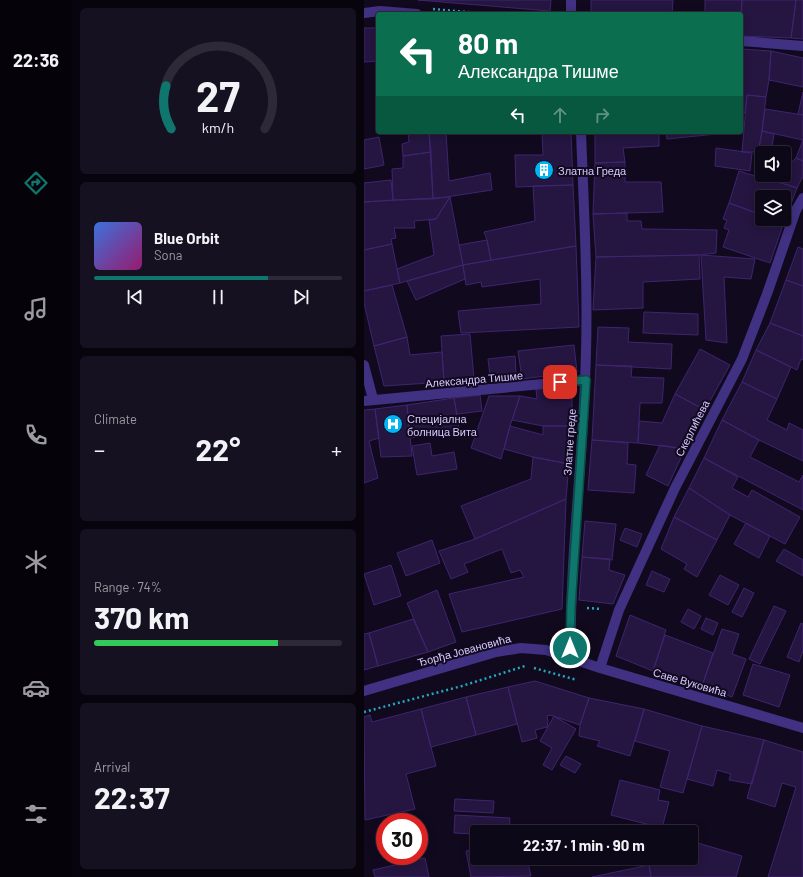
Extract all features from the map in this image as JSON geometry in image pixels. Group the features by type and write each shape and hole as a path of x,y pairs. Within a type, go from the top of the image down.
{"street":[{"path":"571,0 571,12"},
{"path":"364,13 380,11 392,12"},
{"path":"743,41 803,46"},
{"name":"Златне греде","path":"571,658 571,607 586,380 586,285 581,134"},
{"name":"Скерлићева","path":"600,668 619,610 675,488 742,358 767,294 796,210 803,198"},
{"path":"364,365 368,400"},
{"name":"Александра Тишме","path":"368,400 586,380"},
{"name":"Ђорђа Јовановића","path":"364,691 496,652 521,648 546,650 571,658"},
{"name":"Саве Вуковића","path":"571,658 803,728"}],"path":[{"path":"571,607 619,610"},
{"path":"364,712 462,686 527,666 580,681"}],"building":[{"path":"418,0 551,0 550,11"},
{"path":"591,0 673,0 672,12 591,12"},
{"path":"705,0 742,0 741,12 705,12"},
{"path":"742,0 796,0 791,38 743,36 743,12 742,12"},
{"path":"796,0 803,0 803,39 791,38"},
{"path":"364,28 376,28 376,61 364,62"},
{"path":"743,49 771,51 766,97 747,95 745,113 743,113"},
{"path":"771,51 803,58 803,87 769,80"},
{"path":"803,92 803,115 798,114"},
{"path":"747,95 766,97 759,146 755,146 755,152 742,152"},
{"path":"765,109 803,115 803,140 762,131"},
{"path":"762,131 774,134 772,146 760,146"},
{"path":"408,134 429,134 431,152 403,156 402,144 409,142"},
{"path":"429,134 446,134 449,181 490,173 492,190 433,199"},
{"name":"Златна Греда","path":"542,134 571,134 573,185 516,187 515,155 543,155"},
{"path":"595,134 659,134 659,146 623,148 625,162 595,163"},
{"path":"666,134 717,134 667,139"},
{"path":"379,137 384,165 364,169 364,140"},
{"path":"803,140 803,161 796,158"},
{"path":"716,148 752,153 750,171 715,166"},
{"path":"431,152 433,199 393,200 392,169 403,168 403,156"},
{"path":"796,158 803,161 803,176 797,188 778,182 791,182 791,163"},
{"path":"625,162 625,182 661,182 663,212 593,214 595,163"},
{"path":"739,171 755,176 755,182 778,182 797,188 791,204 791,190 755,190 755,212 729,203"},
{"path":"391,180 393,200 364,202 364,183"},
{"path":"573,185 576,246 491,260 484,232 535,221 533,186"},
{"path":"450,197 436,219 414,221 415,228 394,228 396,238 391,239 392,244 364,250 364,202"},
{"path":"450,197 463,265 400,283 397,269 434,255 429,220 436,219"},
{"path":"729,203 755,212 755,226 783,226 770,263 723,247 729,230 724,228 727,220 723,219"},
{"path":"627,213 627,221 641,221 642,229 717,230 716,253 699,255 596,257 593,214"},
{"path":"487,240 491,260 463,265 459,245"},
{"path":"392,244 400,283 364,291 364,250"},
{"path":"576,246 579,327 461,333 458,311 541,304 540,279 482,287 481,282 466,285 463,265"},
{"path":"798,247 803,249 803,286 786,280"},
{"path":"699,255 700,279 643,282 643,308 593,310 596,257"},
{"path":"701,255 755,259 751,279 724,277 727,343 706,340"},
{"path":"463,265 465,279 416,300 407,281"},
{"path":"786,280 803,286 803,336 770,323"},
{"path":"392,285 407,337 374,346 364,303 364,291"},
{"path":"644,312 698,314 698,335 643,333"},
{"path":"770,323 803,336 803,360 801,359 797,370 756,350"},
{"path":"598,327 629,328 628,342 672,344 671,369 596,365"},
{"path":"470,334 474,379 444,382 441,336"},
{"path":"407,337 410,355 442,352 444,382 384,386 374,346"},
{"path":"574,345 577,372 522,379 518,351"},
{"path":"700,349 730,365 705,410 675,394"},
{"path":"756,350 791,367 777,399 742,382"},
{"path":"515,356 516,373 490,376 488,359"},
{"path":"596,365 632,366 631,377 664,378 662,403 640,403 638,443 592,440"},
{"path":"742,382 777,399 767,420 787,430 789,423 803,430 803,461 722,420"},
{"path":"572,386 572,426 543,426 512,420 520,396 537,399 536,389"},
{"path":"675,394 705,410 685,449 638,443 639,421 662,423"},
{"path":"480,395 482,411 457,414 454,398"},
{"path":"489,396 520,396 501,459 471,448"},
{"path":"454,398 459,430 410,438 407,405"},
{"name":"Специјална болница Вита","path":"407,405 412,456 381,457 375,409"},
{"path":"375,409 379,438 369,441 378,478 364,483 364,410"},
{"path":"722,420 759,440 750,457 799,482 803,475 803,510 704,458"},
{"path":"510,426 543,435 543,426 572,426 569,464 533,457 504,449"},
{"path":"592,440 628,443 627,464 636,465 634,493 588,490"},
{"path":"430,443 432,456 454,452 457,469 417,475 412,446"},
{"path":"660,445 685,449 668,486 646,475"},
{"path":"533,457 569,464 566,499 475,539 461,506 531,479"},
{"path":"704,458 738,477 732,488 748,497 752,490 800,517 785,544 730,515 689,488"},
{"path":"689,488 730,515 717,540 674,517"},
{"path":"566,499 562,609 462,632 449,594 524,577 520,570 511,573 502,549 464,564 468,572 451,579 439,551 475,539"},
{"path":"674,517 717,540 697,577 684,569 687,564 661,549"},
{"path":"585,521 616,524 612,560 582,557"},
{"path":"746,523 770,536 759,558 734,544"},
{"path":"625,528 642,534 637,547 620,540"},
{"path":"432,540 440,563 406,576 397,553"},
{"path":"784,549 803,560 803,576 776,561"},
{"path":"582,557 610,559 609,570 625,575 613,604 579,600"},
{"path":"391,565 401,596 374,605 364,574"},
{"path":"652,571 670,579 664,592 646,585"},
{"path":"720,575 739,585 728,605 709,595"},
{"path":"744,588 754,593 742,617 732,612"},
{"path":"437,590 456,642 428,652 407,603"},
{"path":"774,606 786,611 760,664 749,659"},
{"path":"688,609 701,616 694,629 681,622"},
{"path":"630,615 666,630 653,671 616,656"},
{"path":"706,618 718,623 713,635 701,629"},
{"path":"413,619 428,652 378,666 369,633"},
{"path":"801,623 803,624 803,651 799,662 787,657"},
{"path":"722,629 739,634 732,654 746,659 732,697 702,686"},
{"path":"369,633 378,666 364,670 364,634"},
{"path":"665,635 713,653 702,686 653,671"},
{"path":"753,664 790,675 779,707 743,695"},
{"path":"535,681 589,698 580,725 550,715 547,716 547,727 535,730 537,738 522,742 508,687"},
{"path":"508,687 517,724 476,735 466,697"},
{"path":"466,697 476,735 431,747 421,709"},
{"path":"589,698 644,709 630,756 597,746 600,741 579,736 580,725"},
{"path":"421,709 436,766 406,774 415,809 397,813 376,813 376,818 365,820 364,717 370,715 372,722"},
{"path":"644,709 702,726 683,793 660,787 670,751 635,741"},
{"path":"554,716 576,729 552,770 543,765 552,748 540,741"},
{"path":"702,726 764,740 752,784 729,780 731,774 717,770 713,786 687,779"},
{"path":"764,740 803,752 803,877 768,877 796,787 782,783 775,807 747,798"},
{"path":"566,756 581,764 575,773 560,765"},
{"path":"620,780 660,790 658,800 669,802 663,825 650,825 611,815"},
{"path":"455,799 494,801 493,813 454,811"},
{"path":"455,815 510,818 510,825 470,825 470,834 454,833"},
{"path":"698,843 742,856 736,877 651,877 649,865 698,865"},
{"path":"470,850 470,865 529,865 531,876 471,877 466,851"},
{"path":"395,865 426,865 429,877 375,877 373,870"},
{"path":"649,865 651,877 592,877"}],"place":[{"name":"Златна Греда","path":"544,170"},
{"name":"Специјална болница Вита","path":"393,424"}],"route":[{"path":"560,382 586,380 571,607 570,648"}]}
